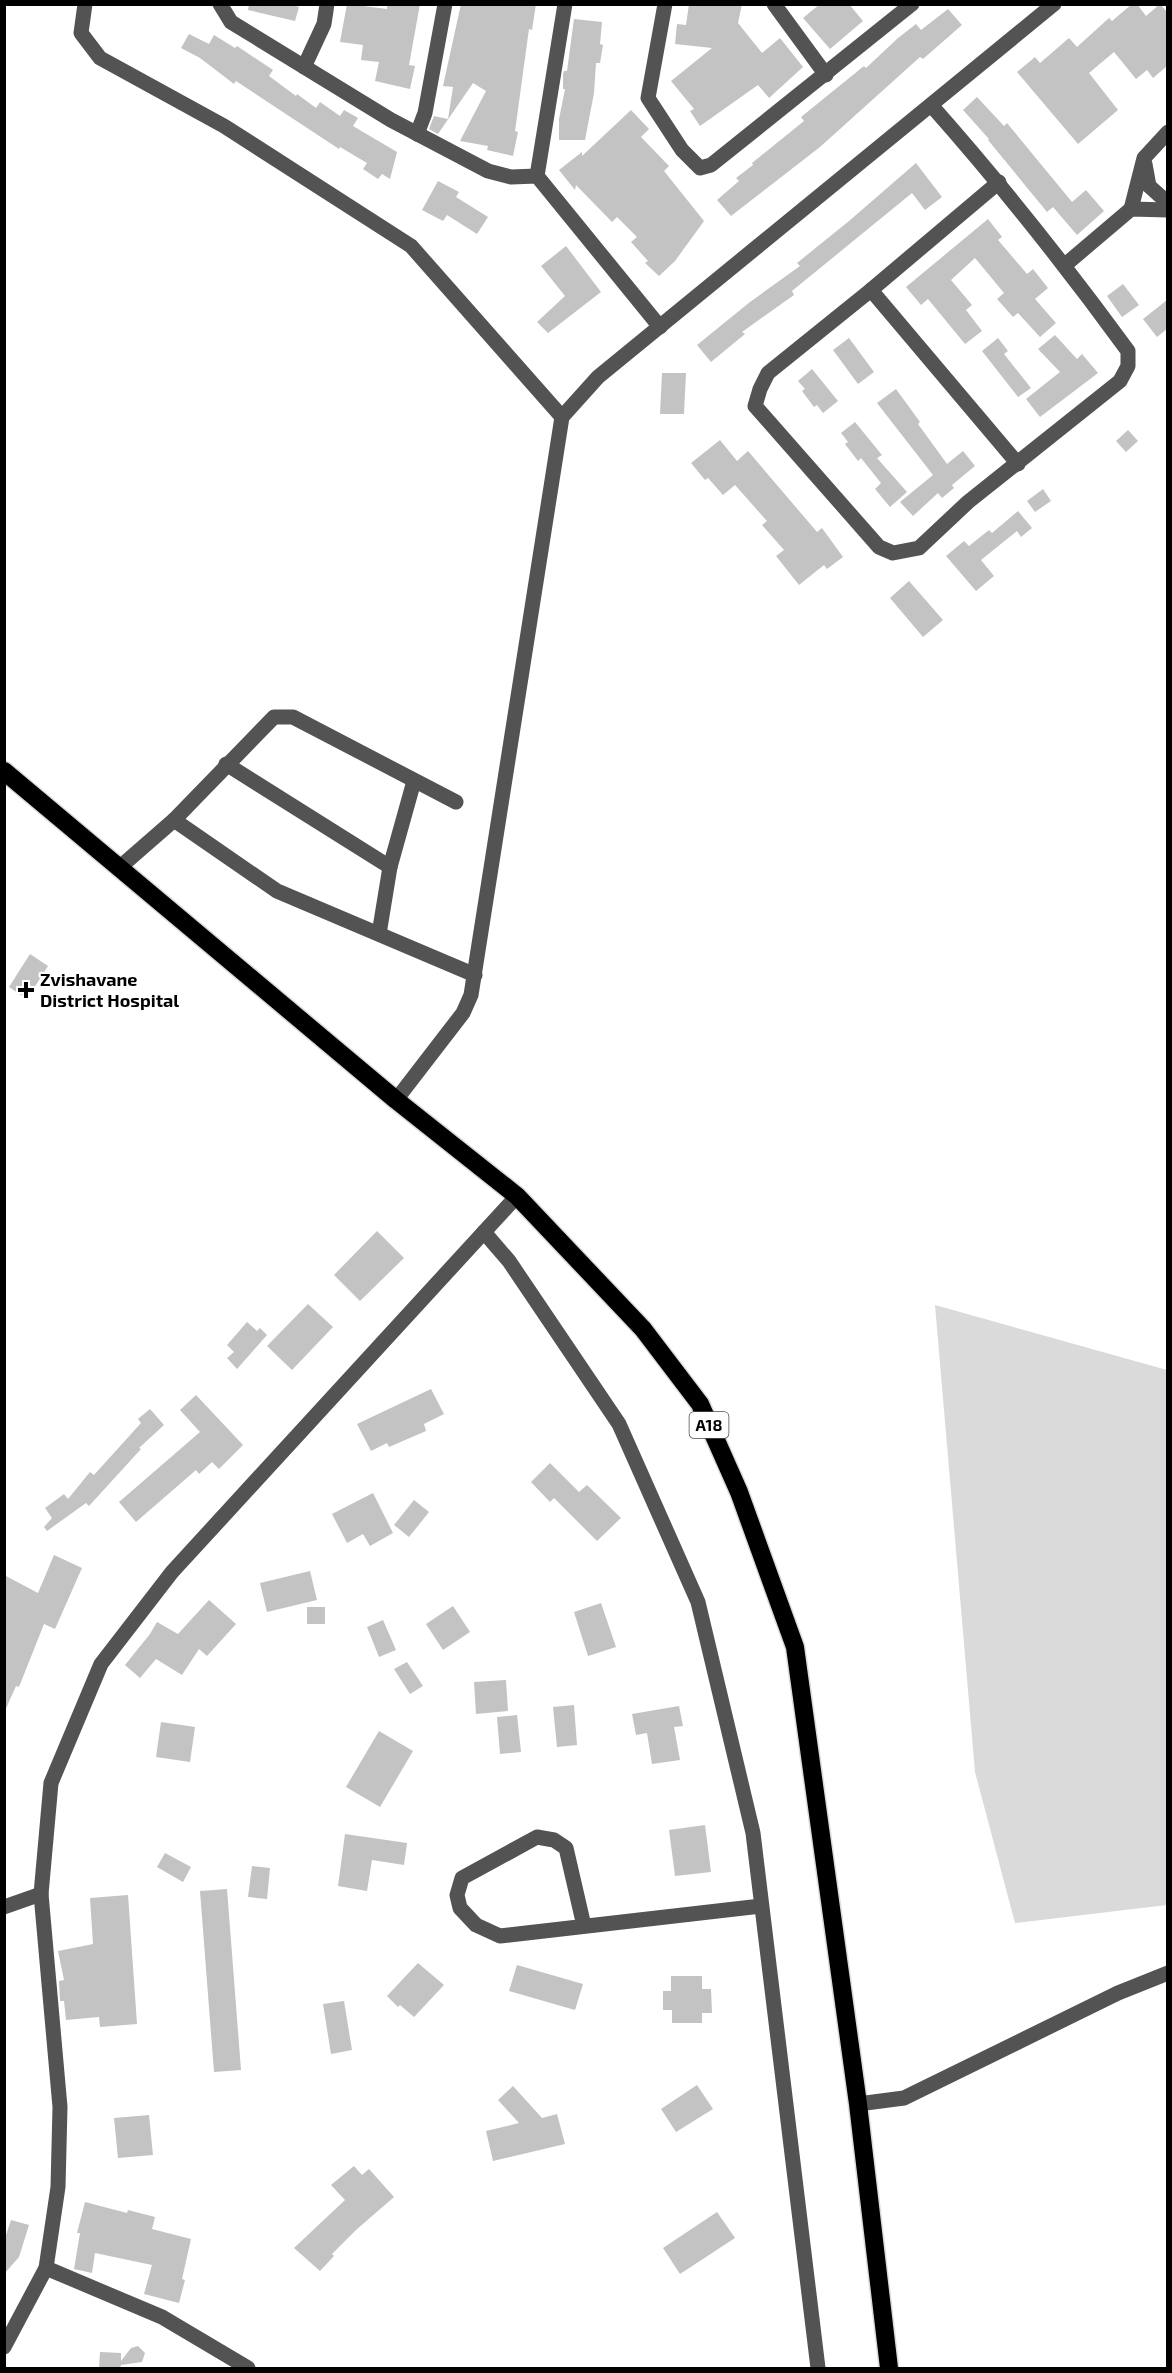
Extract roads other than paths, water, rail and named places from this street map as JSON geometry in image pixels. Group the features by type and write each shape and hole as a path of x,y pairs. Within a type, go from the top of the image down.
{"highway":[{"name":"A18","path":"4,771 396,1100 517,1196 643,1329 700,1404 739,1492 795,1647 858,2104 889,2368"}],"street":[{"path":"85,4 81,33 100,57 224,126 411,246 562,417"},
{"path":"220,4 231,22 417,134 488,171 511,177 537,176"},
{"path":"304,67 324,24 327,4"},
{"path":"417,134 425,113 445,4"},
{"path":"565,4 537,176 660,327"},
{"path":"665,4 648,98 682,150 700,168 711,165 912,4"},
{"path":"774,4 826,75"},
{"path":"396,1100 468,1004 475,975 562,417 598,377 1054,4"},
{"path":"932,105 999,183 1065,265 1128,351 1128,366 1120,381 968,502 919,548 893,553 879,547 756,406 760,389 768,373 999,183"},
{"path":"1065,265 1131,209 1144,158 1167,132"},
{"path":"1144,158 1149,186 1167,202"},
{"path":"1131,209 1167,210"},
{"path":"871,290 1017,464"},
{"path":"119,868 174,820 274,717 293,717 456,802"},
{"path":"226,764 390,867"},
{"path":"379,934 390,867 414,781"},
{"path":"174,820 277,891 475,975"},
{"path":"4,2347 46,2268 58,2187 60,2107 41,1894 51,1783 101,1664 172,1572 517,1196"},
{"path":"484,1232 509,1261 619,1424 698,1602 753,1833 818,2368"},
{"path":"584,1926 566,1848 554,1840 537,1837 462,1878 457,1895 460,1908 476,1925 500,1936 761,1906"},
{"path":"4,1907 41,1894"},
{"path":"858,2104 904,2098 1118,1993 1167,1973"},
{"path":"46,2268 162,2317 248,2368"}],"place":[{"name":"Zvishavane District Hospital","path":"26,990"}]}
